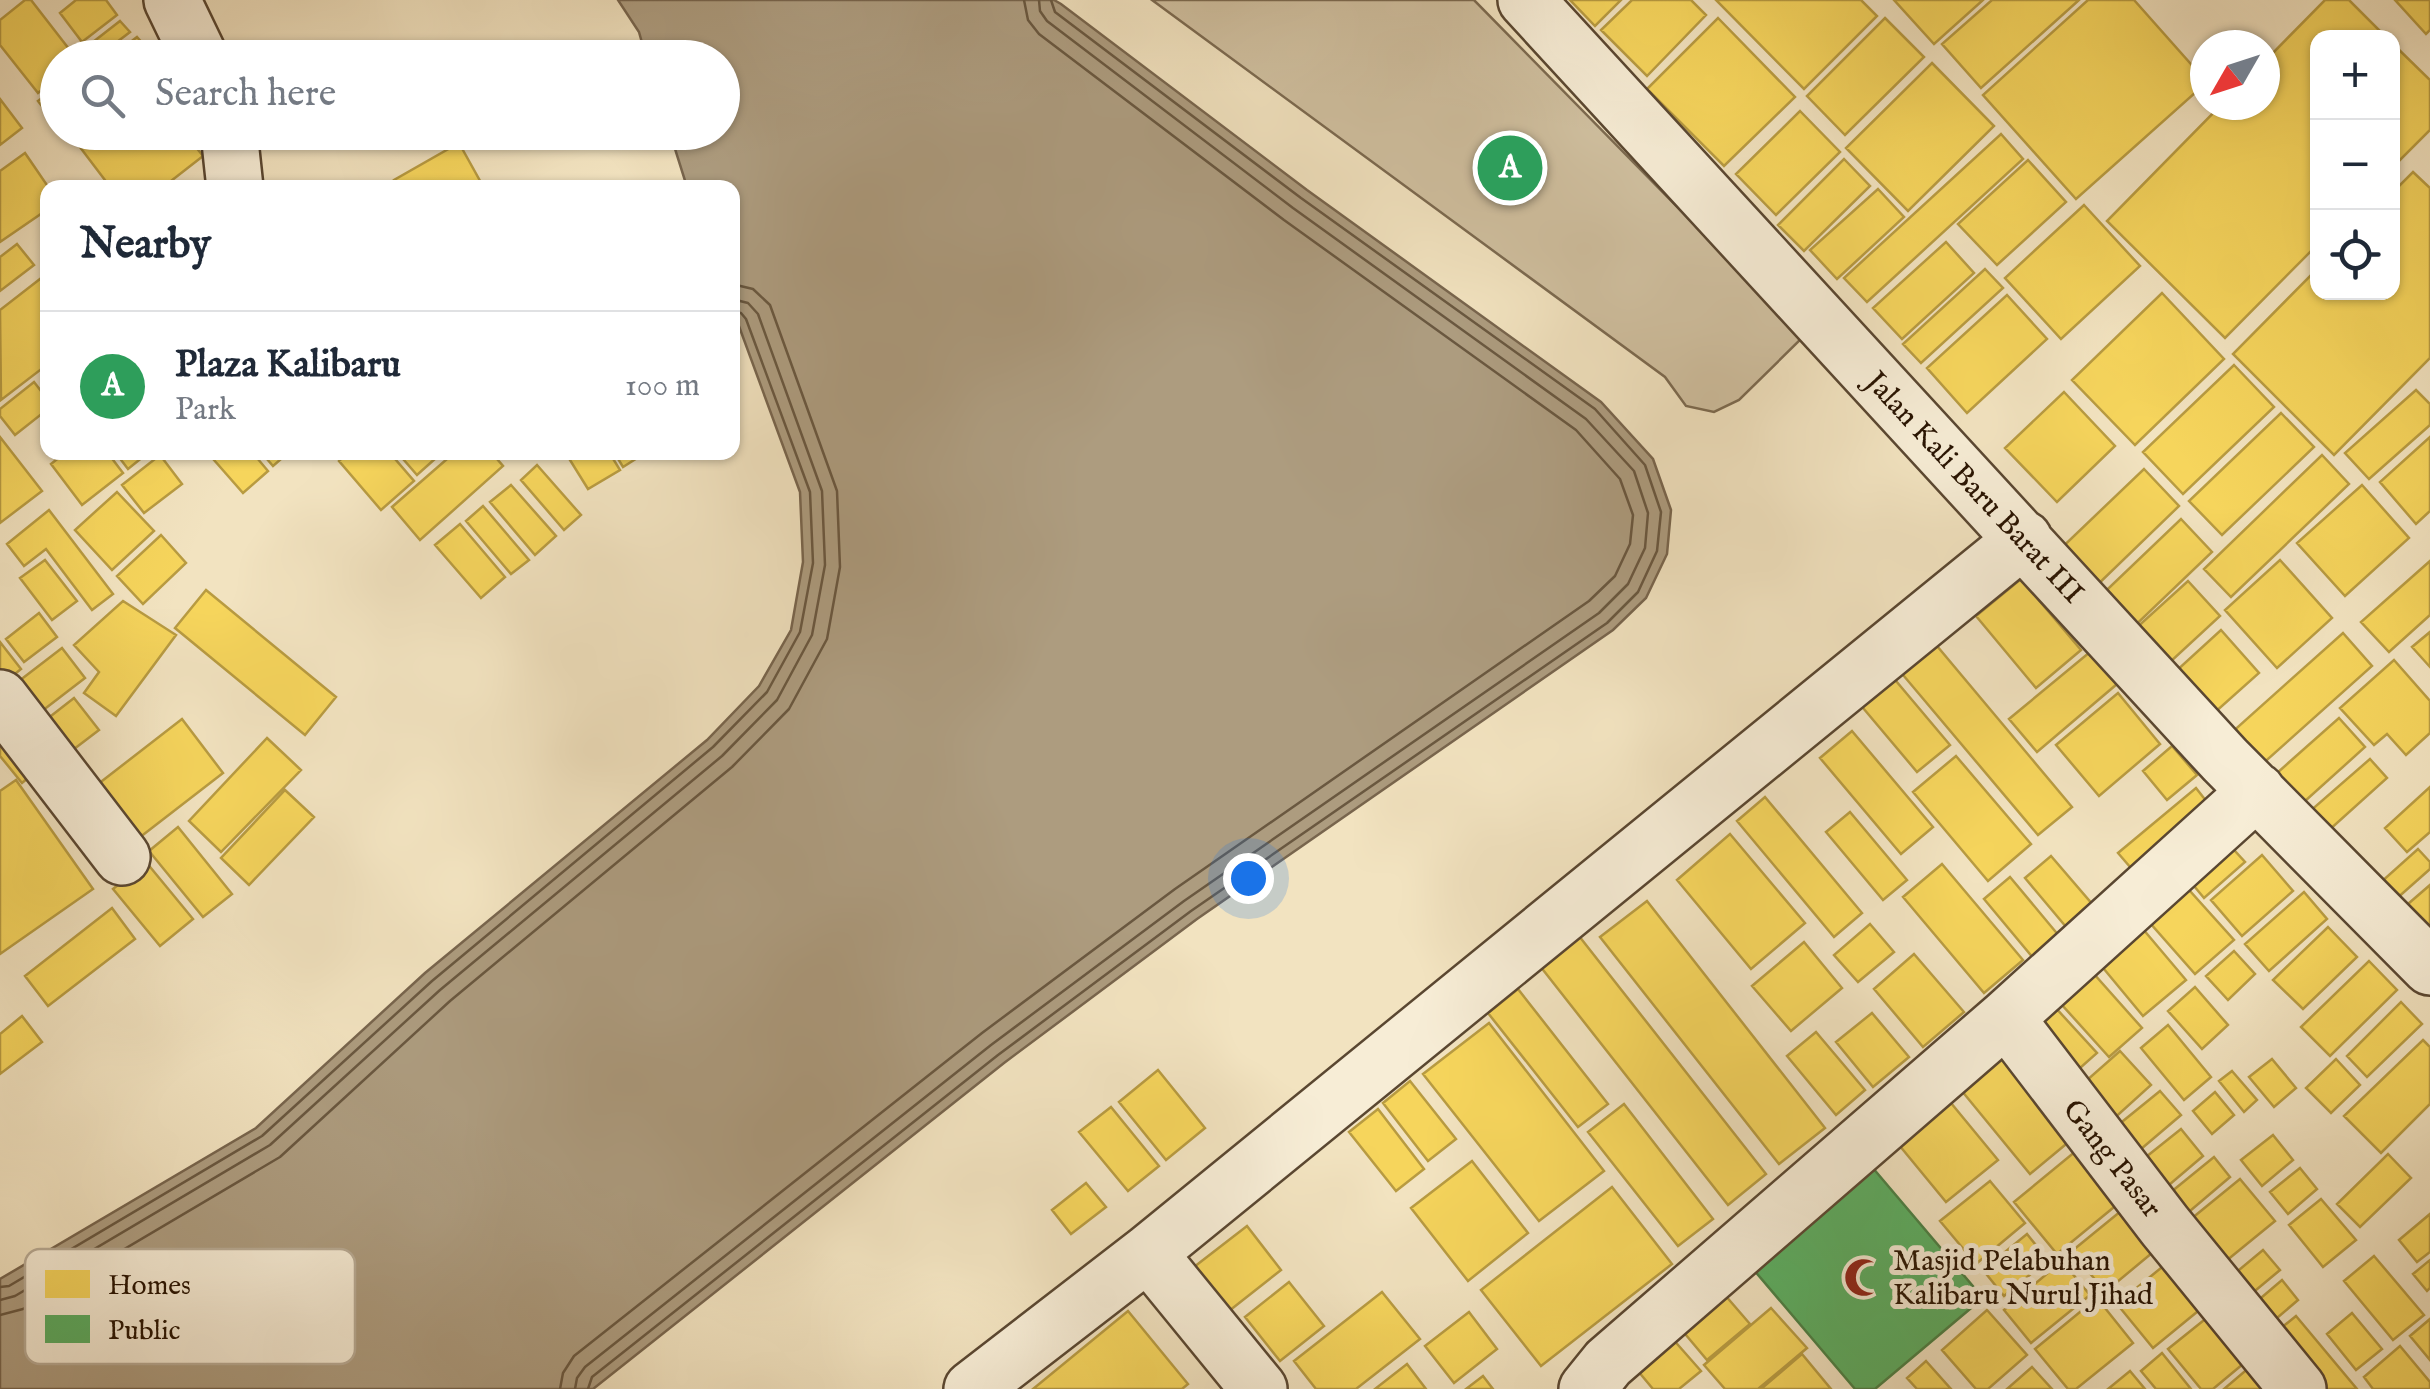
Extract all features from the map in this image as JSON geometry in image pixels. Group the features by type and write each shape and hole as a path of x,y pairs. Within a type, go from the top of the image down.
{"street":[{"path":"172,0 191,40"},
{"name":"Jalan Kali Baru Barat III","path":"1526,0 2225,760 2430,967"},
{"path":"231,150 234,180"},
{"path":"972,1389 1148,1254 2024,539"},
{"path":"0,698 122,856"},
{"path":"1608,1380 2258,790"},
{"name":"Gang Pasar","path":"2006,1018 2298,1389"},
{"path":"1148,1254 1259,1389"}],"shaded area":[{"path":"1152,0 1474,0 1804,336 1739,400 1714,412 1686,406 1665,377"}],"water":[{"path":"618,0 1054,0 1307,190 1601,402 1653,459 1671,510 1667,554 1646,598 1613,630 1197,919 1004,1063 593,1389 0,1389 0,1279 25,1264 25,1364 355,1364 355,1249 51,1249 256,1128 425,973 707,740 759,686 791,630 803,562 800,492 740,329 740,180 685,180 675,150 740,150 740,40 641,40"}],"building: Homes":[{"path":"25,0 31,0 62,40 40,40 38,93 0,45 0,20"},
{"path":"76,0 106,0 117,15 80,40 60,13"},
{"path":"1570,0 1621,0 1595,26"},
{"path":"1632,0 1691,0 1706,15 1647,76 1601,30"},
{"path":"1716,0 1861,0 1877,16 1804,89"},
{"path":"1894,0 1983,0 1934,44"},
{"path":"1992,0 2079,0 1981,88 1942,44"},
{"path":"2088,0 2134,0 2190,63 2190,97 2076,199 1983,95"},
{"path":"2325,0 2349,0 2379,30 2310,30 2310,252 2225,338 2107,221 2206,120 2280,120 2280,46"},
{"path":"2395,0 2430,0 2430,30 2426,34"},
{"path":"1718,18 1795,97 1724,166 1647,89"},
{"path":"1885,18 1924,57 1845,135 1807,96"},
{"path":"120,21 130,32 120,40 96,40"},
{"path":"2400,51 2430,80 2430,130 2400,160"},
{"path":"1932,63 1994,126 1908,211 1846,148"},
{"path":"0,99 22,128 0,145"},
{"path":"1800,111 1840,152 1776,215 1736,174"},
{"path":"2001,134 2023,159 1867,302 1844,278"},
{"path":"82,150 198,150 203,156 172,180 105,180"},
{"path":"447,150 463,150 480,180 394,180"},
{"path":"25,153 44,180 40,180 40,214 0,242 0,171"},
{"path":"1844,159 1870,186 1804,251 1778,225"},
{"path":"2028,160 2066,202 1997,265 1958,224"},
{"path":"2413,172 2430,188 2430,358 2334,455 2233,354 2310,276 2310,300 2400,300 2400,185"},
{"path":"1878,189 1904,217 1837,279 1810,250"},
{"path":"2084,205 2140,266 2061,339 2005,278"},
{"path":"1946,242 1974,273 1902,339 1873,308"},
{"path":"17,244 34,265 0,291 0,257"},
{"path":"1985,269 2003,288 1921,363 1903,344"},
{"path":"40,279 40,370 1,400 0,310"},
{"path":"2162,293 2224,359 2135,445 2072,380"},
{"path":"2007,295 2047,339 1967,413 1927,368"},
{"path":"2234,365 2274,407 2183,494 2143,452"},
{"path":"34,382 40,390 40,415 15,435 0,416 0,409"},
{"path":"2416,390 2430,404 2430,425 2369,479 2345,453"},
{"path":"2064,392 2115,446 2057,502 2005,448"},
{"path":"2281,413 2314,447 2222,535 2189,501"},
{"path":"0,437 42,491 0,523"},
{"path":"2430,437 2430,511 2416,524 2380,482"},
{"path":"2322,455 2349,484 2231,597 2204,569"},
{"path":"56,460 113,460 123,473 82,505 51,464"},
{"path":"121,460 139,460 128,469"},
{"path":"154,460 164,460 182,484 144,513 122,485"},
{"path":"214,460 259,460 268,471 243,493"},
{"path":"396,460 414,481 381,510 339,461"},
{"path":"404,460 434,460 417,475"},
{"path":"446,460 498,460 503,466 420,540 392,507"},
{"path":"570,460 614,460 620,470 588,489"},
{"path":"537,465 581,515 564,530 521,480"},
{"path":"2144,469 2179,506 2088,594 2052,557"},
{"path":"511,485 556,536 535,555 490,502"},
{"path":"2362,485 2409,538 2345,596 2297,543"},
{"path":"117,492 154,531 112,570 75,530"},
{"path":"483,506 529,560 511,574 466,521"},
{"path":"49,510 113,594 92,610 46,549 24,566 7,544"},
{"path":"2181,519 2212,552 2121,639 2090,606"},
{"path":"460,524 505,577 481,598 435,545"},
{"path":"161,535 186,563 143,604 117,576"},
{"path":"45,560 77,601 52,620 20,578"},
{"path":"2280,560 2332,618 2277,668 2225,610"},
{"path":"2430,561 2430,615 2389,652 2361,622"},
{"path":"2021,579 2081,650 2036,688 1976,616"},
{"path":"2188,581 2220,616 2155,676 2123,640"},
{"path":"206,590 336,697 305,735 175,628"},
{"path":"123,601 176,635 116,716 84,693 99,672 74,645"},
{"path":"39,613 57,637 24,662 6,639"},
{"path":"2221,630 2259,673 2213,714 2175,672"},
{"path":"2430,632 2430,667 2412,647"},
{"path":"2343,633 2372,666 2259,767 2230,734"},
{"path":"1932,640 2072,807 2038,835 1898,669"},
{"path":"0,642 21,669 0,686"},
{"path":"62,648 85,678 29,721 6,691"},
{"path":"2090,652 2117,684 2037,752 2009,719"},
{"path":"2394,660 2430,701 2430,733 2406,755 2387,734 2374,745 2340,708"},
{"path":"1891,675 1950,745 1917,772 1858,702"},
{"path":"2118,693 2160,744 2099,796 2056,745"},
{"path":"74,698 99,730 57,762 33,730"},
{"path":"2339,718 2365,747 2304,802 2277,773"},
{"path":"182,719 223,773 126,848 84,795"},
{"path":"1852,731 1933,827 1901,854 1820,758"},
{"path":"267,738 301,770 221,852 189,821"},
{"path":"0,739 45,764 22,783 0,756"},
{"path":"2172,746 2197,775 2167,800 2143,771"},
{"path":"1956,756 2031,844 1988,881 1913,792"},
{"path":"2370,759 2387,778 2327,832 2309,812"},
{"path":"16,780 93,889 0,954 0,791"},
{"path":"2430,787 2430,832 2407,852 2385,828"},
{"path":"2196,788 2214,811 2137,875 2118,853"},
{"path":"285,790 314,817 249,885 221,858"},
{"path":"1765,797 1862,913 1834,937 1737,821"},
{"path":"1850,812 1907,880 1883,900 1826,832"},
{"path":"178,827 232,894 203,917 149,851"},
{"path":"1730,834 1805,923 1751,969 1677,880"},
{"path":"2224,839 2245,862 2204,898 2184,874"},
{"path":"2418,849 2430,862 2430,869 2386,908 2371,891"},
{"path":"2262,855 2293,891 2242,936 2211,900"},
{"path":"2051,856 2093,905 2067,928 2025,878"},
{"path":"146,862 193,919 160,946 113,889"},
{"path":"1942,864 2023,960 1984,993 1903,897"},
{"path":"2010,877 2060,937 2034,959 1984,899"},
{"path":"2181,881 2234,940 2195,974 2143,915"},
{"path":"2430,885 2430,933 2401,910"},
{"path":"2304,892 2327,919 2269,971 2245,944"},
{"path":"1647,901 1825,1128 1779,1164 1600,937"},
{"path":"112,908 135,939 48,1006 25,976"},
{"path":"2137,922 2186,980 2143,1016 2094,957"},
{"path":"1870,924 1894,952 1858,982 1834,955"},
{"path":"2328,927 2357,957 2303,1009 2273,980"},
{"path":"1579,936 1766,1174 1728,1205 1540,966"},
{"path":"1804,942 1842,988 1791,1031 1752,986"},
{"path":"2234,951 2255,974 2228,1000 2206,976"},
{"path":"1914,954 1964,1012 1923,1047 1874,989"},
{"path":"2369,961 2397,990 2330,1056 2301,1027"},
{"path":"2086,965 2142,1028 2109,1057 2053,995"},
{"path":"2195,987 2228,1025 2202,1049 2168,1011"},
{"path":"1518,989 1608,1104 1578,1127 1488,1013"},
{"path":"2043,994 2097,1053 2071,1076 2018,1017"},
{"path":"2401,1002 2422,1024 2367,1077 2347,1056"},
{"path":"1872,1013 1909,1057 1873,1087 1836,1042"},
{"path":"22,1016 42,1042 0,1074 0,1034"},
{"path":"1489,1023 1604,1171 1539,1221 1423,1074"},
{"path":"2168,1025 2211,1077 2184,1100 2141,1048"},
{"path":"1816,1032 1865,1090 1836,1115 1787,1056"},
{"path":"1999,1040 2077,1135 2030,1174 1952,1079"},
{"path":"2423,1040 2430,1047 2430,1104 2381,1153 2344,1116"},
{"path":"2120,1051 2151,1085 2109,1123 2078,1088"},
{"path":"2272,1059 2296,1088 2274,1107 2249,1077"},
{"path":"2336,1059 2360,1085 2331,1113 2306,1088"},
{"path":"1158,1070 1205,1128 1166,1160 1119,1102"},
{"path":"2232,1071 2257,1100 2244,1112 2219,1081"},
{"path":"1410,1081 1456,1139 1428,1161 1383,1103"},
{"path":"1937,1086 1998,1160 1946,1202 1885,1128"},
{"path":"2160,1091 2181,1115 2134,1155 2112,1130"},
{"path":"2215,1092 2234,1115 2212,1134 2193,1111"},
{"path":"1624,1104 1713,1219 1678,1246 1588,1132"},
{"path":"1111,1107 1159,1166 1128,1191 1079,1132"},
{"path":"1378,1109 1424,1169 1396,1191 1349,1132"},
{"path":"2181,1129 2203,1156 2169,1185 2146,1157"},
{"path":"2273,1135 2293,1160 2262,1186 2241,1160"},
{"path":"2082,1146 2125,1198 2057,1254 2014,1202"},
{"path":"2388,1154 2411,1178 2360,1227 2337,1204"},
{"path":"2214,1157 2230,1177 2177,1222 2160,1201"},
{"path":"1472,1161 1528,1233 1468,1281 1411,1208"},
{"path":"2300,1168 2317,1189 2288,1214 2270,1192"},
{"path":"2240,1179 2275,1221 2215,1270 2180,1228"},
{"path":"1990,1181 2025,1223 1976,1264 1940,1221"},
{"path":"1086,1183 1106,1207 1071,1234 1052,1210"},
{"path":"1612,1187 1672,1264 1541,1366 1481,1290"},
{"path":"2321,1199 2356,1240 2323,1267 2289,1225"},
{"path":"2132,1202 2164,1243 2105,1292 2072,1251"},
{"path":"2430,1214 2430,1252 2417,1262 2399,1240"},
{"path":"1247,1226 1281,1270 1229,1311 1194,1267"},
{"path":"2027,1234 2048,1260 2004,1296 1983,1270"},
{"path":"2263,1250 2280,1270 2244,1300 2227,1280"},
{"path":"2178,1254 2214,1298 2153,1348 2117,1304"},
{"path":"2374,1256 2424,1315 2393,1340 2344,1281"},
{"path":"2430,1260 2430,1288 2427,1291 2413,1274"},
{"path":"2062,1261 2090,1295 2031,1343 2004,1310"},
{"path":"1712,1280 1750,1324 1707,1360 1670,1316"},
{"path":"2282,1280 2298,1300 2264,1329 2248,1309"},
{"path":"1289,1282 1324,1326 1280,1361 1245,1317"},
{"path":"1382,1292 1420,1339 1356,1389 1316,1389 1294,1361"},
{"path":"2097,1298 2133,1343 2076,1389 2068,1389 2035,1349"},
{"path":"1771,1308 1807,1348 1758,1389 1725,1389 1704,1365"},
{"path":"2219,1308 2255,1354 2213,1389 2201,1389 2168,1349"},
{"path":"1987,1310 2027,1355 1988,1389 1976,1389 1942,1350"},
{"path":"1128,1311 1188,1384 1182,1389 1033,1389"},
{"path":"1469,1312 1497,1349 1454,1383 1425,1346"},
{"path":"2352,1313 2382,1349 2356,1370 2327,1334"},
{"path":"2296,1316 2357,1389 2313,1389 2270,1337"},
{"path":"2430,1319 2430,1360 2410,1336"},
{"path":"1664,1329 1701,1371 1679,1389 1653,1389 1628,1359"},
{"path":"2400,1346 2430,1382 2430,1389 2373,1389 2364,1377"},
{"path":"2162,1353 2191,1389 2156,1389 2141,1371"},
{"path":"1802,1354 1831,1389 1761,1389"},
{"path":"1926,1361 1951,1389 1917,1389 1907,1378"},
{"path":"1407,1364 1426,1389 1375,1389"},
{"path":"2251,1366 2269,1389 2224,1389"},
{"path":"2032,1367 2052,1389 2007,1389"},
{"path":"2130,1371 2145,1389 2108,1389"},
{"path":"1483,1376 1493,1389 1466,1389"}],"building: Public":[{"name":"Masjid Pelabuhan Kalibaru Nurul Jihad","path":"1861,1154 1983,1298 1875,1389 1855,1389 1742,1256"}],"place":[{"name":"Plaza Kalibaru","path":"1510,168"},
{"name":"Masjid Pelabuhan Kalibaru Nurul Jihad","path":"1863,1277"}]}
